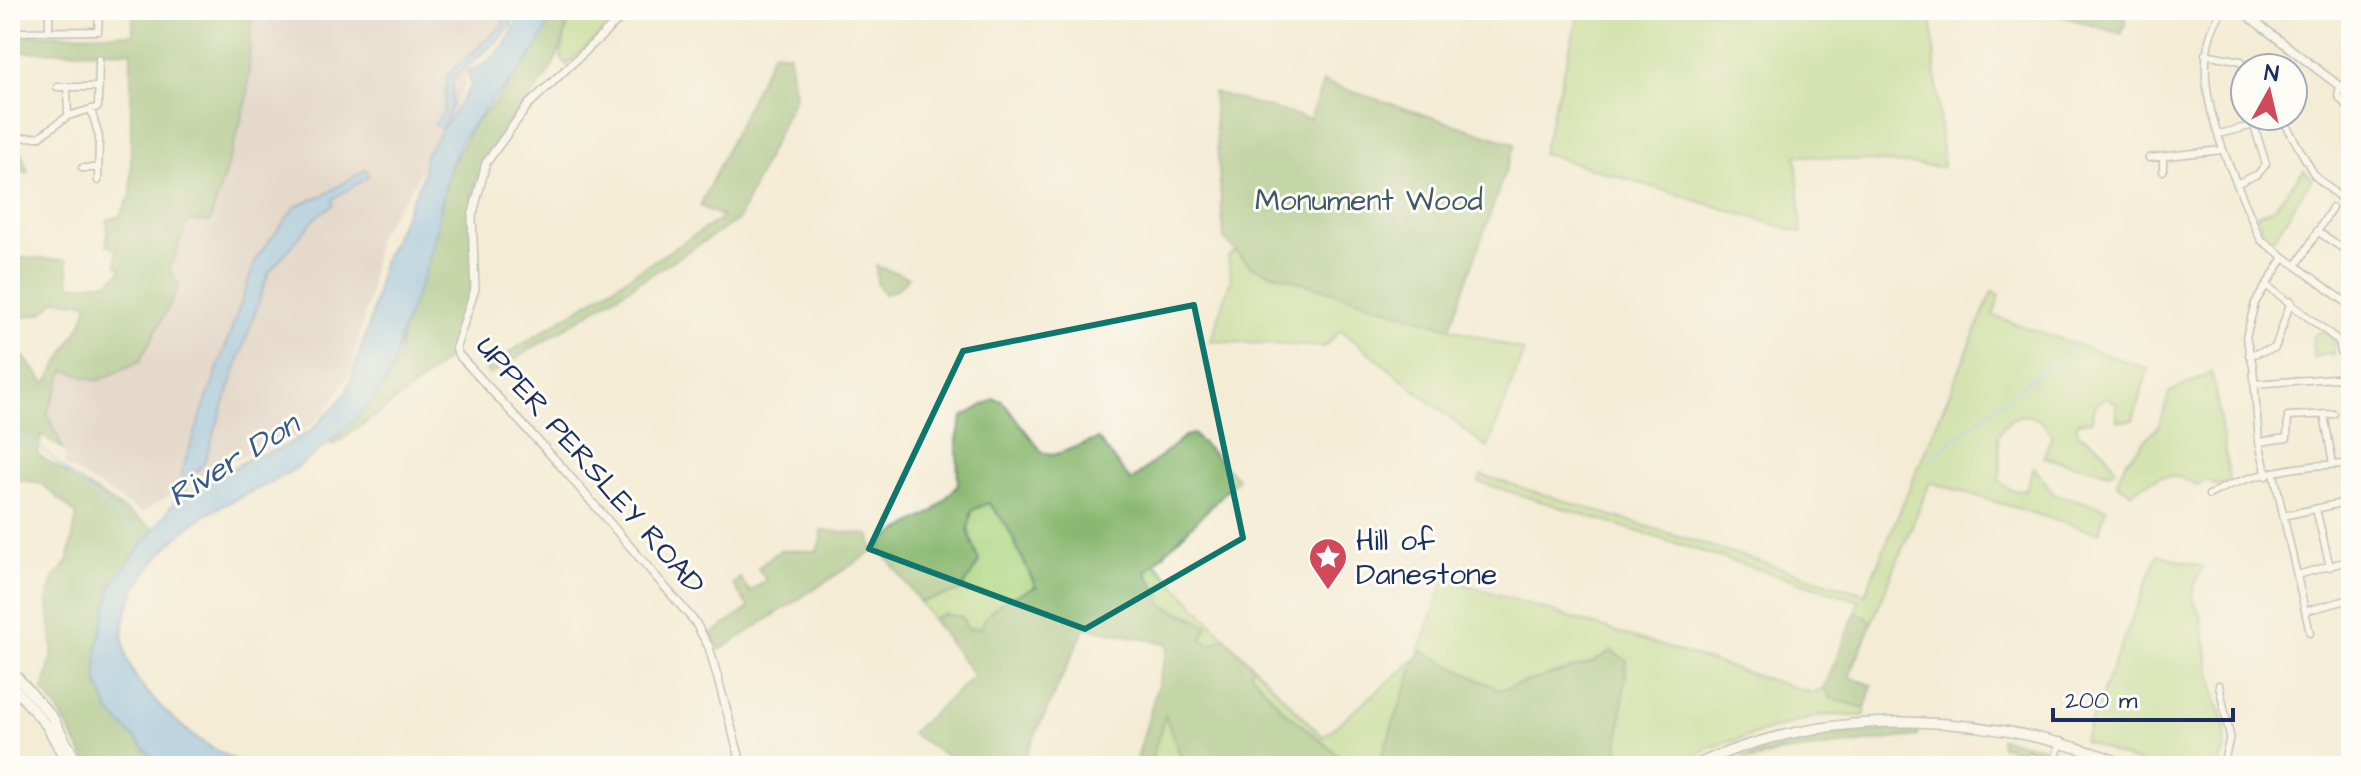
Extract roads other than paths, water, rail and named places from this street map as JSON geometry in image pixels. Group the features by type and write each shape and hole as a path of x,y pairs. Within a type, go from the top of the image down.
{"main road":[{"path":"10,669 53,718 79,766"},
{"path":"10,683 47,726 69,766"},
{"path":"1693,766 1790,734 1880,723 1973,725 2061,741 2130,766"}],"street":[{"path":"49,10 49,32"},
{"path":"10,32 98,31 99,10"},
{"name":"UPPER PERSLEY ROAD","path":"629,10 528,105 486,163 476,188 472,217 475,289 456,347 458,354 560,465 695,622 709,647 742,766"},
{"path":"2223,10 2211,31 2205,54 2206,78 2222,150 2259,236 2351,306"},
{"path":"2240,10 2351,95"},
{"path":"2205,54 2229,59"},
{"path":"10,138 39,137 68,116 98,107 99,59"},
{"path":"2340,86 2338,96 2351,111"},
{"path":"57,87 99,87"},
{"path":"67,87 68,116"},
{"path":"91,109 99,137 98,181"},
{"path":"2219,134 2229,131"},
{"path":"2238,183 2258,174 2266,164 2256,132"},
{"path":"2290,132 2315,176 2351,207"},
{"path":"2149,158 2163,159 2222,150"},
{"path":"2163,159 2163,171"},
{"path":"82,168 98,168"},
{"path":"2297,265 2332,208"},
{"path":"2317,231 2351,254"},
{"path":"2284,257 2249,321 2249,355 2255,384 2259,442 2283,516 2310,633"},
{"path":"2266,285 2291,301 2339,341 2341,352"},
{"path":"2249,355 2275,348 2291,301"},
{"path":"2255,384 2335,378 2351,383"},
{"path":"2324,414 2333,464"},
{"path":"2287,438 2288,416 2334,414"},
{"path":"2259,442 2299,436"},
{"path":"2209,495 2233,483 2333,464 2351,464"},
{"path":"2283,516 2351,501"},
{"path":"2316,509 2330,567"},
{"path":"2297,575 2351,560"},
{"path":"2305,611 2351,599"},
{"path":"2219,685 2230,736 2223,766"},
{"path":"2031,757 2058,764 2061,741"},
{"path":"1881,766 1948,762 1981,766"}],"water":[{"path":"507,10 514,10 511,26 453,78 452,107 441,129 434,125 444,112 447,75 502,26"},
{"name":"River Don","path":"519,10 551,10 547,27 539,44 473,123 456,151 429,259 386,382 355,419 302,464 213,511 180,535 144,575 132,598 125,621 124,646 132,670 148,693 170,716 207,745 249,766 161,766 109,711 97,682 97,651 112,584 176,500 183,467 257,257 296,206 326,194 366,169 369,176 333,199 333,205 317,216 268,274 204,463 186,485 186,496 250,458 281,448 312,430 346,394 371,318 383,262 423,176 425,155 471,86 467,70 476,69 501,49 514,29"}],"waterway":[{"path":"1930,459 2077,342"},
{"path":"10,442 29,437 144,541"}],"railway":[{"path":"10,752 18,766"}],"place":[{"name":"Hill of Danestone","path":"1328,591"}],"park label":[{"name":"Monument Wood","path":"1369,200"}]}
